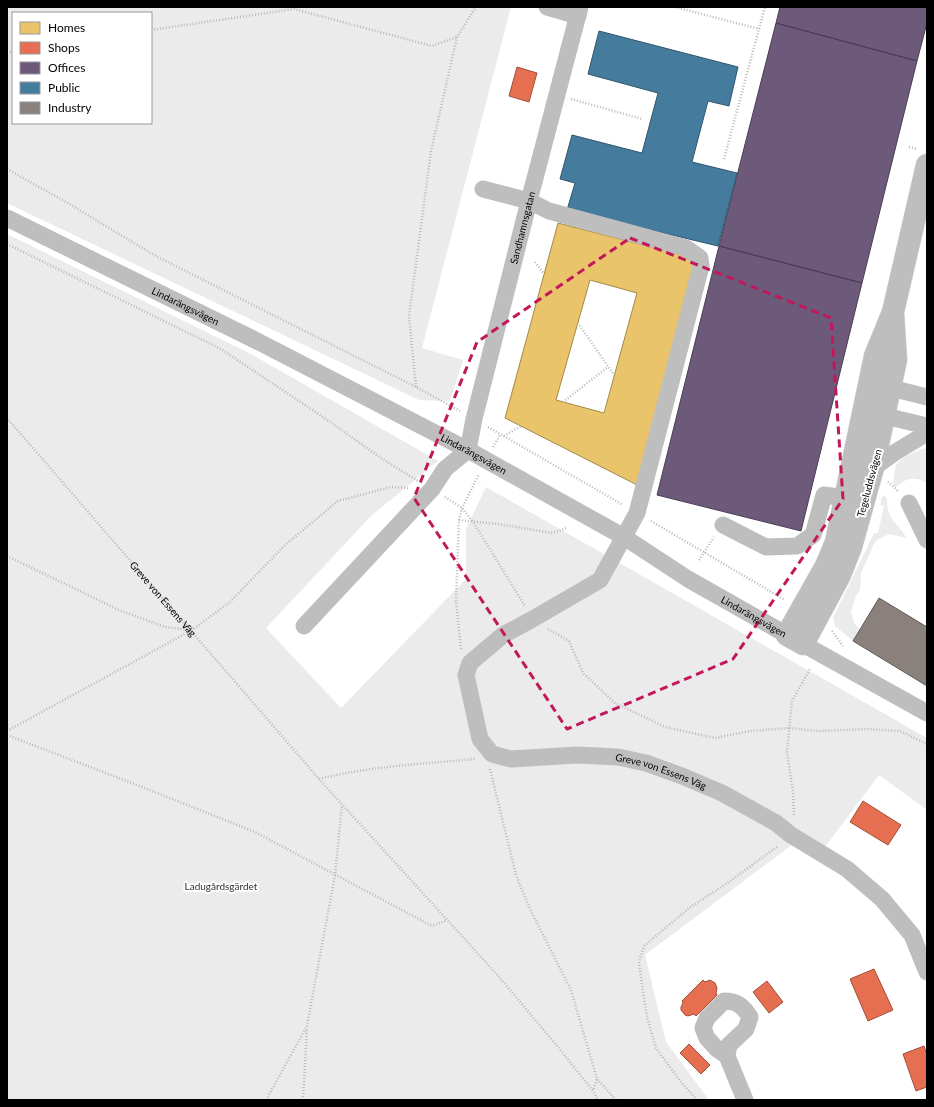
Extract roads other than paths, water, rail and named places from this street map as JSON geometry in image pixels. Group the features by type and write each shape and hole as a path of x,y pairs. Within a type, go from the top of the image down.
{"main road":[{"name":"Tegeluddsvägen","path":"795,640 836,542 875,356 893,312 927,165"},
{"name":"Tegeluddsvägen","path":"795,640 840,575 851,547 874,468 891,388 896,360 893,312"},
{"path":"870,383 891,388"},
{"path":"864,410 885,416"}],"street":[{"path":"547,7 579,11"},
{"name":"Sandhamnsgatan","path":"468,450 474,419 529,201 579,11"},
{"path":"483,189 529,201 549,212 686,248 700,258 701,266 640,506 624,537"},
{"name":"Lindarängsvägen","path":"7,218 251,338 468,450 624,537 688,579 927,713"},
{"path":"891,388 927,397"},
{"path":"885,416 927,426"},
{"path":"874,468 894,453 927,433"},
{"path":"304,626 432,489 445,469 468,450"},
{"path":"719,530 766,547 797,546 813,535 824,495 845,498"},
{"path":"909,503 927,540"},
{"name":"Greve von Essens Väg","path":"624,537 600,580 503,635 470,663 466,675 480,739 492,754 511,759 577,755 618,757 646,763 682,776 722,794 776,823 791,835 847,869 882,899 912,935 927,972"},
{"path":"727,1056 745,1100"}],"tram line":[{"path":"860,669 927,707"}],"park label":[{"name":"Ladugårdsgärdet","path":"221,886"}]}
